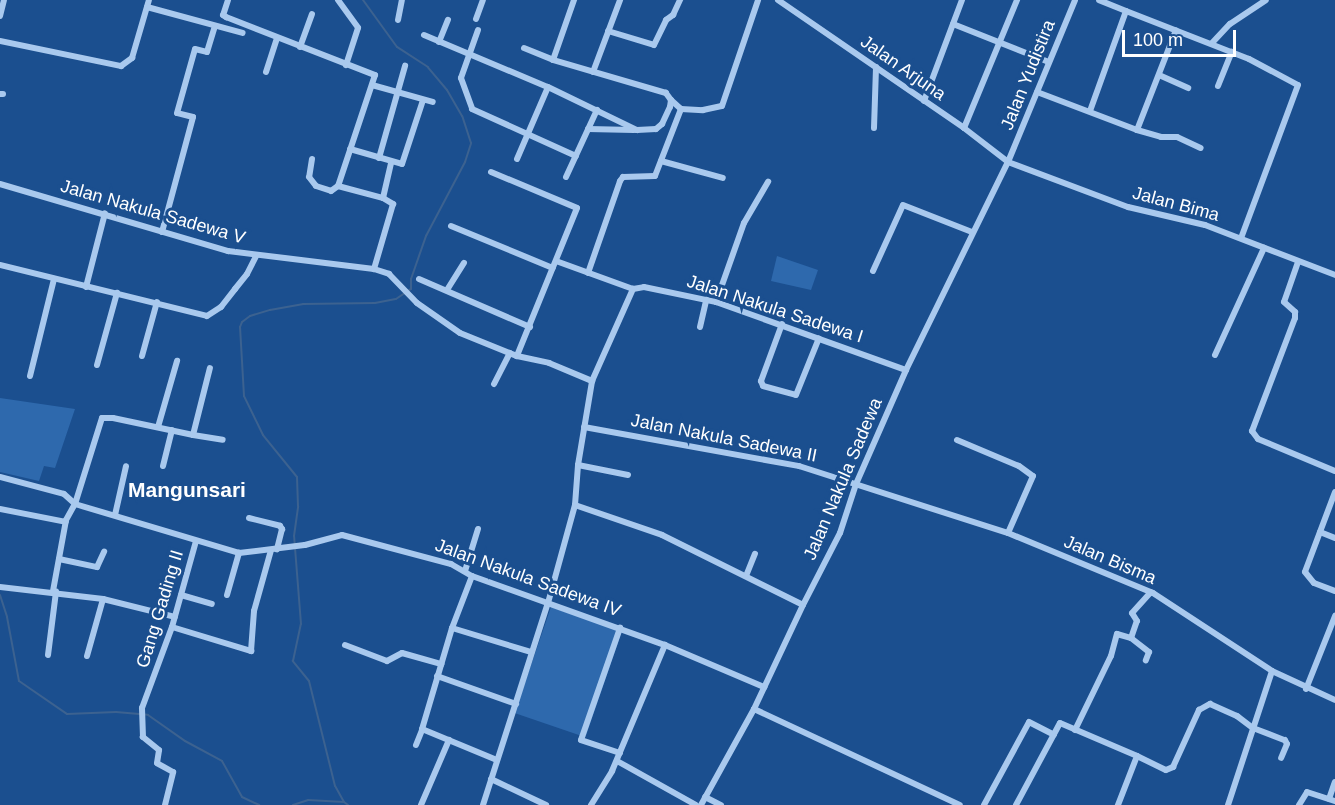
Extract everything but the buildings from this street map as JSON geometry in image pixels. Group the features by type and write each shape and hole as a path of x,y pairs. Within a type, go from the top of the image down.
{"street":[{"path":"0,16 4,0"},
{"path":"228,0 223,15 226,17 375,75 338,186 331,191 312,184 309,174 312,159"},
{"path":"338,0 358,28 346,65"},
{"path":"398,20 401,0"},
{"path":"477,19 483,0"},
{"path":"553,60 574,0"},
{"path":"593,72 620,0"},
{"path":"608,31 654,45 666,20 673,15 680,0"},
{"path":"524,48 553,60 654,88 666,93 681,109 703,110 722,106 758,0"},
{"name":"Jalan Arjuna","path":"778,0 964,128 1008,162"},
{"path":"924,101 962,0"},
{"path":"964,128 1017,0"},
{"name":"Jalan Yudistira","path":"1008,162 1075,0"},
{"path":"1099,0 1212,43 1274,71 1299,87 1241,238"},
{"path":"1212,43 1230,24 1266,0"},
{"path":"0,41 121,66 132,58 148,3 243,33"},
{"path":"1090,111 1126,11"},
{"path":"300,47 312,14"},
{"path":"439,42 448,20"},
{"path":"953,24 1049,62"},
{"path":"162,232 193,117 177,113 195,49 207,52 215,26"},
{"path":"478,30 461,78 472,109 576,156"},
{"path":"1137,130 1176,30"},
{"path":"424,35 548,87 637,130"},
{"path":"266,72 277,38"},
{"path":"1218,86 1232,52"},
{"path":"379,158 405,66"},
{"path":"874,128 876,67"},
{"path":"1159,75 1188,88"},
{"path":"372,85 433,102"},
{"path":"517,159 548,87"},
{"path":"1036,92 1137,130 1161,137 1177,137 1200,148"},
{"path":"350,149 391,162 404,163 423,100"},
{"path":"588,129 656,129 662,124 671,100"},
{"path":"588,273 620,181 623,177 655,176 681,109"},
{"path":"566,177 597,110"},
{"path":"661,161 723,178"},
{"path":"383,198 391,162"},
{"name":"Jalan Bima","path":"1008,162 1128,207 1205,225 1335,275"},
{"name":"Jalan Nakula Sadewa","path":"701,805 754,709 840,533 856,484 906,370 1008,162"},
{"path":"491,172 576,207 517,356"},
{"path":"716,302 744,223 768,182"},
{"name":"Jalan Nakula Sadewa V","path":"0,184 105,213 162,232 256,256 374,270 389,274 439,321 460,333 517,356 549,363 592,381"},
{"path":"338,186 383,198 393,204 374,270"},
{"path":"873,271 903,205 972,232"},
{"path":"86,287 105,213"},
{"path":"451,226 553,268"},
{"path":"1215,355 1264,248"},
{"path":"0,265 157,302 202,316 212,314 247,274 256,256"},
{"name":"Jalan Nakula Sadewa I","path":"556,261 633,290 644,287 716,302 906,370"},
{"path":"1298,262 1284,302 1295,312 1295,318 1252,431 1258,439 1335,471"},
{"path":"447,290 464,263"},
{"path":"30,376 54,279"},
{"path":"419,279 530,327"},
{"path":"483,805 548,603 575,505 578,465 592,381 633,290"},
{"path":"97,365 117,293"},
{"path":"700,327 706,300"},
{"path":"142,356 157,302"},
{"path":"782,324 761,381 763,386 796,395 819,338"},
{"path":"494,384 510,353"},
{"path":"158,427 177,361"},
{"path":"193,435 210,368"},
{"path":"48,655 54,592 66,522 75,504 102,418 223,440"},
{"name":"Jalan Nakula Sadewa II","path":"584,427 799,466 856,484"},
{"path":"163,466 172,430"},
{"path":"957,440 1019,466 1034,476 1008,533"},
{"path":"578,465 628,475"},
{"path":"115,515 126,466"},
{"name":"Jalan Nakula Sadewa IV","path":"0,477 64,494 75,504 239,553 305,545 342,535 451,564 472,576 665,645 764,687"},
{"name":"Jalan Bisma","path":"856,484 1008,533 1151,592 1272,671 1306,689 1335,700"},
{"path":"1335,492 1307,563 1306,575 1314,583 1335,591"},
{"path":"575,505 662,535 803,605"},
{"path":"0,509 66,522"},
{"path":"172,627 251,651 254,611 282,529 280,526 249,518"},
{"path":"465,571 478,529"},
{"path":"1320,532 1335,538"},
{"name":"Gang Gading II","path":"165,805 173,772 157,763 159,750 144,740 142,708 172,627 196,541"},
{"path":"59,559 97,567 104,552"},
{"path":"227,595 239,553"},
{"path":"746,576 755,554"},
{"path":"416,745 452,628 472,576"},
{"path":"1,587 103,598 175,617"},
{"path":"1131,639 1137,621 1132,613 1151,592"},
{"path":"181,596 212,604"},
{"path":"87,656 103,598"},
{"path":"1306,689 1335,616"},
{"path":"452,628 531,652"},
{"path":"620,628 581,740 620,753"},
{"path":"1075,730 1111,656 1117,634 1131,639 1149,652 1146,660"},
{"path":"345,645 387,661 402,652 441,664"},
{"path":"591,805 617,761 665,645"},
{"path":"1228,805 1272,671"},
{"path":"437,676 516,704"},
{"path":"1016,805 1060,723 1166,770 1173,767 1199,710 1206,704 1237,716 1253,728 1286,742 1281,758"},
{"path":"754,709 948,803 960,805"},
{"path":"984,805 1029,722 1054,735"},
{"path":"422,730 497,760"},
{"path":"421,805 449,740"},
{"path":"1118,805 1137,756"},
{"path":"617,761 696,805"},
{"path":"491,779 546,805"},
{"path":"1299,805 1307,792 1332,800 1335,782"},
{"path":"705,797 721,805"}],"shaded area":[{"path":"777,256 818,270 811,290 771,281"},
{"path":"0,398 75,409 55,468 44,466 39,481 0,472"},
{"path":"551,607 622,631 585,737 515,713"}],"waterway":[{"path":"344,802 335,786 309,681 293,661 301,624 294,536 298,506 297,477 263,435 244,396 240,327 242,322 250,316 270,310 303,304 375,303 396,299 411,289 411,279 426,236 465,162 471,143 462,116 447,90 428,67 397,47 363,0"},
{"path":"0,595 7,617 19,681 67,714 116,712 148,715 185,741 222,761 242,797 259,805"},
{"path":"293,805 308,800 344,802 348,805"}],"district":[{"name":"Mangunsari","path":"187,490"}]}
